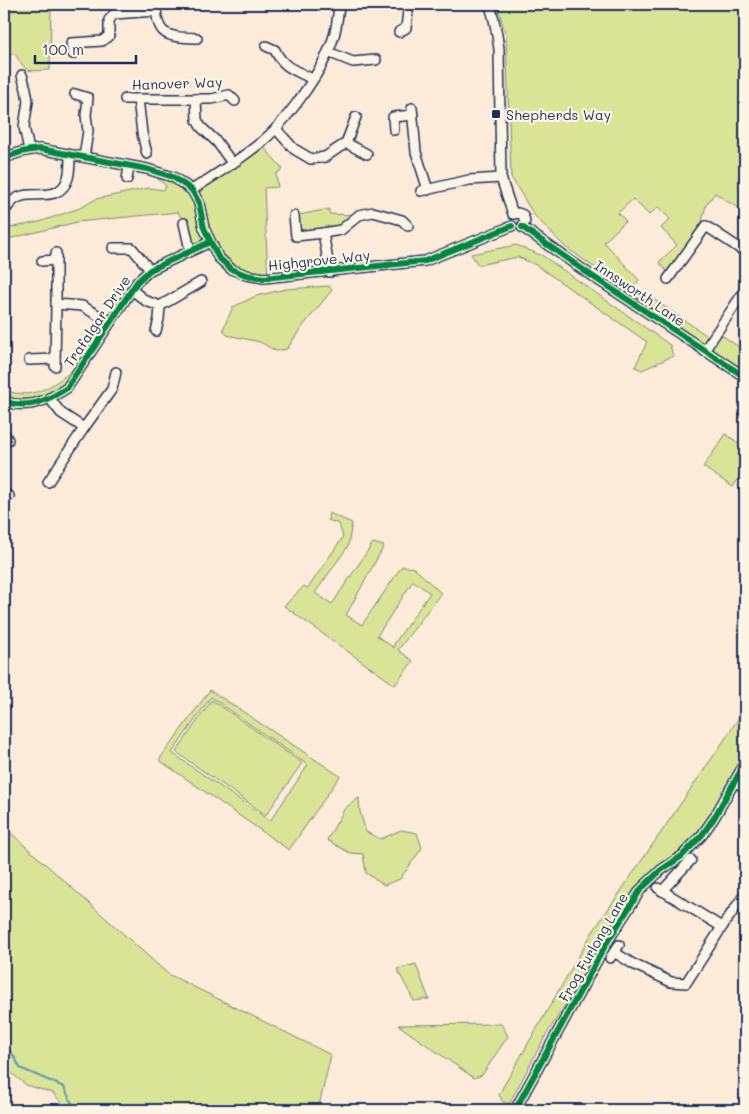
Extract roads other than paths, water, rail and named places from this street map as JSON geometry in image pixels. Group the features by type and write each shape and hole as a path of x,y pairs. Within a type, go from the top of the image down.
{"street":[{"path":"4,159 13,154 40,149 168,175 192,190 260,144 276,129 312,79 328,52 338,22 339,4"},
{"path":"405,4 408,11 402,30 414,34"},
{"path":"489,4 493,12 499,49 501,178 513,214 510,221 512,226 522,227 525,221 523,215 513,214"},
{"path":"73,54 71,43 77,38 102,41 109,36 109,20 114,14 156,7 158,25 163,33 173,37 193,36"},
{"path":"266,46 277,47 280,60 293,70 312,79"},
{"path":"328,52 354,65 376,60"},
{"path":"21,81 28,101 24,127 29,150"},
{"path":"75,94 92,96 86,116 88,132 84,157"},
{"name":"Hanover Way","path":"125,99 212,99 232,95"},
{"path":"138,99 142,133 147,154"},
{"path":"196,99 197,120 201,127 217,142 232,163"},
{"path":"394,130 393,117 412,111 416,152 425,190 469,180 501,178"},
{"path":"276,129 294,149 311,158 325,157 346,143 356,116"},
{"path":"344,121 353,126"},
{"path":"346,143 367,154"},
{"path":"4,212 15,199 27,195 49,196 60,190 68,179 70,155"},
{"path":"127,179 129,167"},
{"name":"Highgrove Way","path":"192,190 199,203 204,228 218,256 231,269 246,275 264,278 424,261 512,226"},
{"path":"294,216 296,240 341,230 359,215 373,212 406,220"},
{"path":"184,223 190,250"},
{"path":"668,279 706,226 745,252"},
{"name":"Innsworth Lane","path":"522,227 592,276 745,377"},
{"path":"323,233 330,272"},
{"name":"Trafalgar Drive","path":"4,401 32,404 50,399 66,388 138,282 150,270 210,242"},
{"path":"112,248 132,248 150,270"},
{"path":"29,360 55,362 56,257 42,261"},
{"path":"160,306 195,283"},
{"path":"132,290 146,301 160,306"},
{"path":"704,351 745,290"},
{"path":"56,304 82,306 110,322"},
{"path":"156,331 160,306"},
{"path":"49,475 112,389 117,378"},
{"path":"50,399 61,413 84,428"},
{"name":"Frog Furlong Lane","path":"515,1110 606,944 641,890 661,870 682,856 702,835 745,763"},
{"path":"735,781 745,788"},
{"path":"691,860 660,890 722,926"},
{"path":"615,952 633,964 671,982 686,983 745,894"}],"waterway":[{"path":"4,1047 12,1053 20,1068 64,1087 71,1102 81,1110"}],"place":[{"name":"Shepherds Way","path":"496,114"}]}
